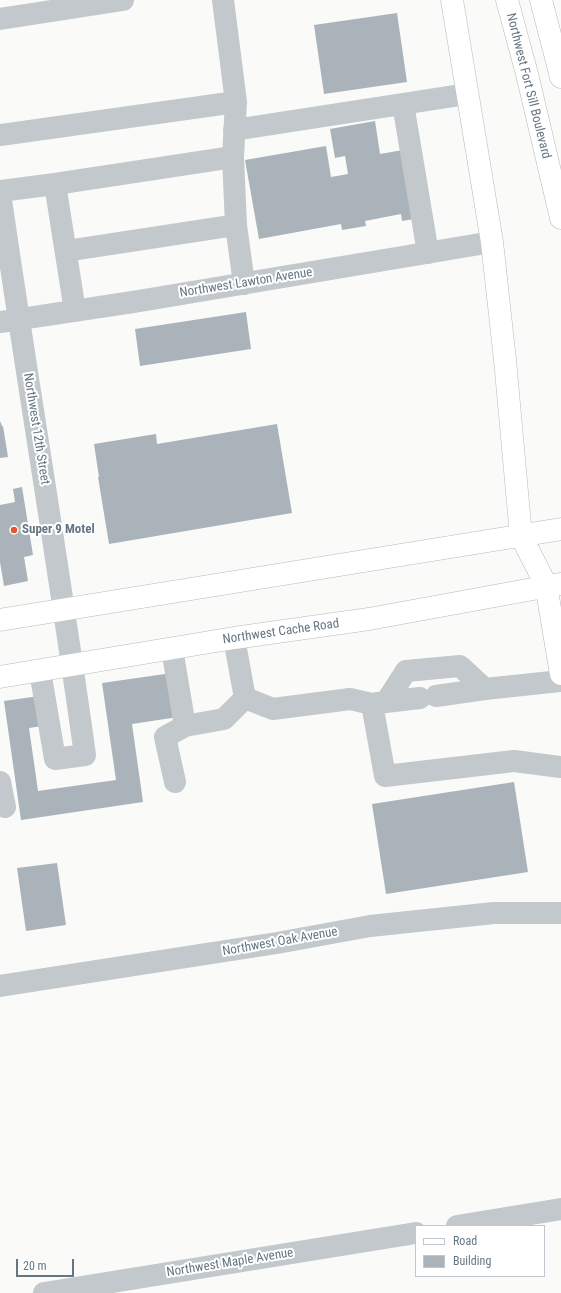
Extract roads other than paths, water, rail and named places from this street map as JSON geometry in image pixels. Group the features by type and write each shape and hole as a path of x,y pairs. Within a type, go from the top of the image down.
{"main road":[{"path":"452,0 492,242 505,360 521,536 554,584 561,674"},
{"name":"Northwest Fort Sill Boulevard","path":"506,0 527,74 561,218"},
{"path":"541,0 561,77"},
{"path":"0,620 561,529"},
{"name":"Northwest Cache Road","path":"0,678 234,638 369,620 554,584"}],"street":[{"path":"0,19 123,0"},
{"path":"223,0 236,102 233,157 236,225 244,284"},
{"path":"234,130 467,94"},
{"path":"0,135 236,102"},
{"path":"403,104 428,253"},
{"path":"0,192 233,157"},
{"path":"55,184 75,311"},
{"name":"Northwest 12th Street","path":"0,192 9,321 64,609 85,755 55,759 40,671"},
{"path":"66,251 236,225"},
{"name":"Northwest Lawton Avenue","path":"9,321 244,284 492,242"},
{"path":"234,638 245,698"},
{"path":"172,649 185,726"},
{"path":"485,689 460,666 406,671 379,703 385,776 514,761 561,767"},
{"path":"245,698 273,709 350,699 379,703 561,681"},
{"path":"174,782 165,737 185,726 224,719 245,698"},
{"path":"0,782 5,807"},
{"name":"Northwest Oak Avenue","path":"0,986 277,943 370,926 494,913 561,913"},
{"path":"463,1225 561,1209"},
{"name":"Northwest Maple Avenue","path":"44,1293 415,1233"}],"place":[{"name":"Super 9 Motel","path":"14,530"}]}
